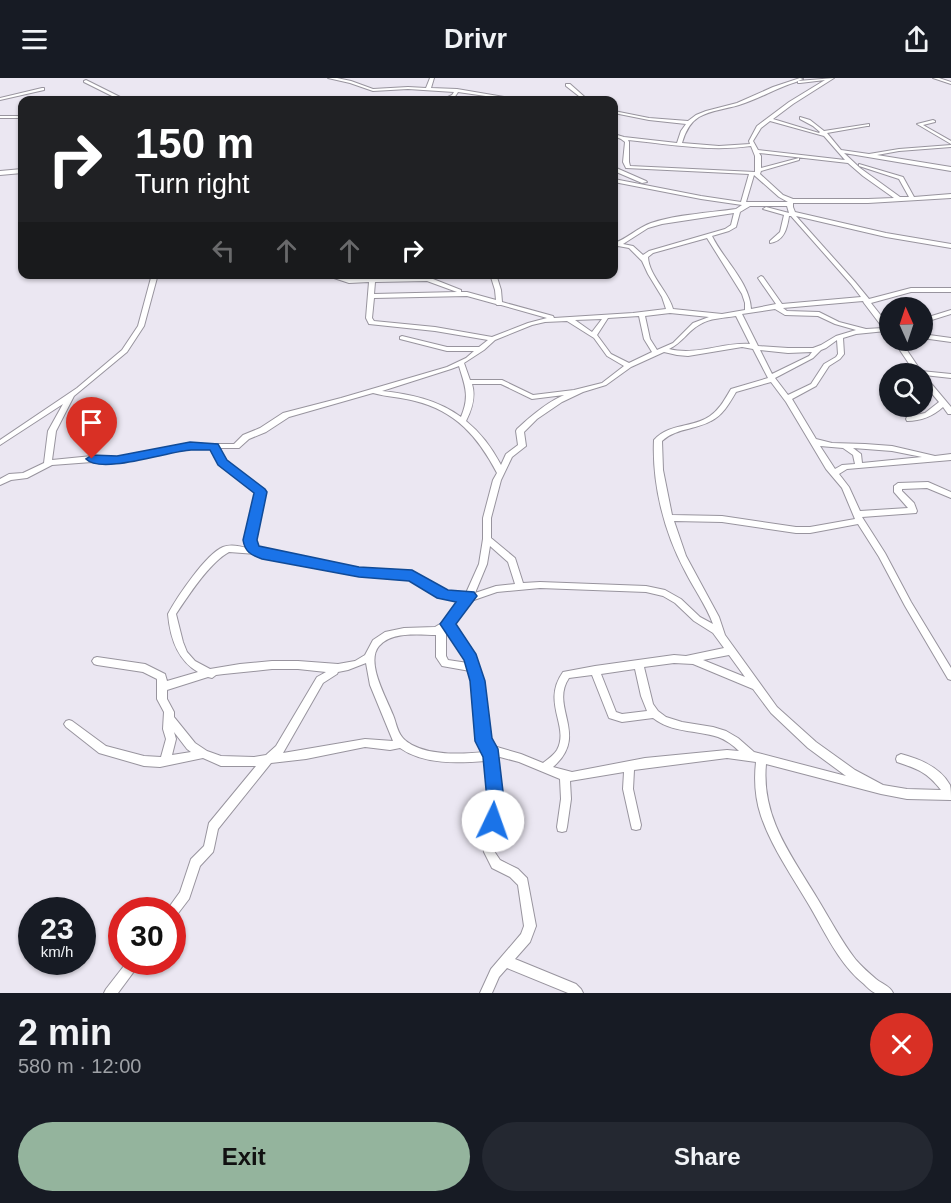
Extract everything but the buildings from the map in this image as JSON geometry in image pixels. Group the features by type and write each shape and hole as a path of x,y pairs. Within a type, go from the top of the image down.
{"street":[{"path":"330,78 373,90 457,90 502,96"},
{"path":"428,89 432,78"},
{"path":"815,78 830,79"},
{"path":"935,78 951,82"},
{"path":"946,78 951,82"},
{"path":"354,83 364,79"},
{"path":"679,144 681,135 690,123 707,112 746,101 769,89 800,80 830,79"},
{"path":"751,145 759,127 791,103 830,79"},
{"path":"800,80 797,90 802,98"},
{"path":"86,81 114,96"},
{"path":"568,85 581,96"},
{"path":"0,99 42,89"},
{"path":"454,96 457,90"},
{"path":"618,113 648,119 690,123"},
{"path":"0,117 18,117"},
{"path":"802,118 815,123 846,158 899,199"},
{"path":"771,120 823,134 867,125"},
{"path":"933,122 920,124 951,144"},
{"path":"618,134 627,142 628,167"},
{"path":"618,138 714,148 751,145"},
{"path":"864,156 951,144"},
{"path":"751,145 756,151 759,172 780,198 791,202"},
{"path":"756,151 851,162"},
{"path":"840,151 951,169"},
{"path":"855,154 864,172"},
{"path":"618,168 759,172 803,158"},
{"path":"833,160 846,158"},
{"path":"861,165 901,178 912,198"},
{"path":"2,171 18,171"},
{"path":"618,171 653,187"},
{"path":"747,205 752,172"},
{"path":"618,181 951,246"},
{"path":"618,243 658,223 737,211 747,205 951,196"},
{"path":"772,242 783,233 791,214 791,202"},
{"path":"643,259 651,252 709,236 734,226 737,211"},
{"path":"791,214 879,317"},
{"path":"709,236 715,251 744,291 749,305 748,312"},
{"path":"618,245 631,248 643,259 663,291 670,311"},
{"path":"761,278 778,306 785,313 819,314 837,323 865,331"},
{"path":"0,443 98,376 132,342 147,309 149,290 153,279"},
{"path":"340,279 372,282 428,279 499,304 557,319"},
{"path":"370,279 372,296 369,318 371,323 377,326 435,329 493,339"},
{"path":"495,279 499,304"},
{"path":"901,759 920,764 928,769 951,795 907,794 756,758 727,754 629,766 572,777 509,755 491,753 471,759 417,751 399,741 391,719 373,684 370,673 371,655 376,643 388,635 404,632 433,633 444,626 468,598 479,576 488,539 488,518 501,473 509,456 522,446 520,431 559,400 604,384 629,366 660,352 686,336 695,324 722,316 778,306 866,301 911,290 951,290"},
{"path":"372,296 467,294"},
{"path":"0,482 9,477 27,475 48,464 92,459 117,460 190,446 236,446 246,437 263,430 286,415 432,375 461,363 493,339 530,324 557,319 670,311 722,316"},
{"path":"933,318 951,312"},
{"path":"738,313 772,378 850,495 858,518 882,555 903,596 951,676"},
{"path":"642,314 647,339 660,352 692,355 727,346 802,350 819,348"},
{"path":"593,335 606,317"},
{"path":"569,318 593,335 609,355 629,366"},
{"path":"879,330 841,336 819,348 811,357 772,378 733,391 724,408 708,420 667,433 658,440 663,494 669,518 686,566 714,616 730,651 774,710 812,745 852,773 881,789"},
{"path":"787,399 814,385 826,365 838,358 841,354 841,336"},
{"path":"402,338 447,350 482,349"},
{"path":"933,338 951,340"},
{"path":"461,363 469,382 469,406 463,420"},
{"path":"933,375 951,376"},
{"path":"469,382 502,382 532,397 578,392"},
{"path":"933,390 951,412"},
{"path":"369,392 425,401 463,420 490,451 501,473"},
{"path":"48,464 52,430 72,394"},
{"path":"910,419 928,415 951,398"},
{"path":"813,441 834,447 896,449 936,459"},
{"path":"214,446 223,462 261,492 250,540 251,547 256,551"},
{"path":"846,447 857,454 859,465"},
{"path":"834,473 845,467 859,465 951,458"},
{"path":"669,518 722,519 810,530 858,518 913,511 911,505 898,492 898,486 928,485 951,495"},
{"path":"488,539 512,560 520,586"},
{"path":"212,674 194,666 183,655 178,645 172,614 206,566 219,552 228,549 256,551 359,572 412,575 442,594 453,597 468,598 496,589 540,585 657,591 678,601 697,619 722,637"},
{"path":"444,626 471,658 484,741 491,753 495,811 487,838 489,852 496,864 514,873 523,882 530,926 522,945 495,973 486,993"},
{"path":"444,626 441,657 445,663 474,668"},
{"path":"545,768 562,750 565,740 559,687 566,675 730,651"},
{"path":"163,687 176,681 246,668 288,665 325,669 340,668 363,662 371,655"},
{"path":"684,659 694,660 755,685"},
{"path":"97,661 151,670 162,677 162,699 168,709 170,720 168,729 171,742 165,761"},
{"path":"639,665 649,706 655,714 669,722 705,729 730,738 756,758 759,787 779,849 854,967 887,993"},
{"path":"183,897 195,863 209,848 216,822 269,758 280,749 320,680 340,668"},
{"path":"596,670 612,715 622,718 655,714"},
{"path":"170,720 191,746 221,761 295,758 367,743 387,747 402,743"},
{"path":"69,724 103,750 134,760 154,762 203,754"},
{"path":"629,766 628,789 636,825"},
{"path":"562,827 566,800 565,776"},
{"path":"505,961 572,988 577,993"},
{"path":"110,993 124,975"}],"route":[{"path":"92,459 117,460 190,446 214,446 223,462 261,492 250,540 254,550 262,554 359,572 412,575 442,594 458,598 469,596 448,624 471,658 477,681 484,744 490,749 492,757 495,800 493,821"}]}
